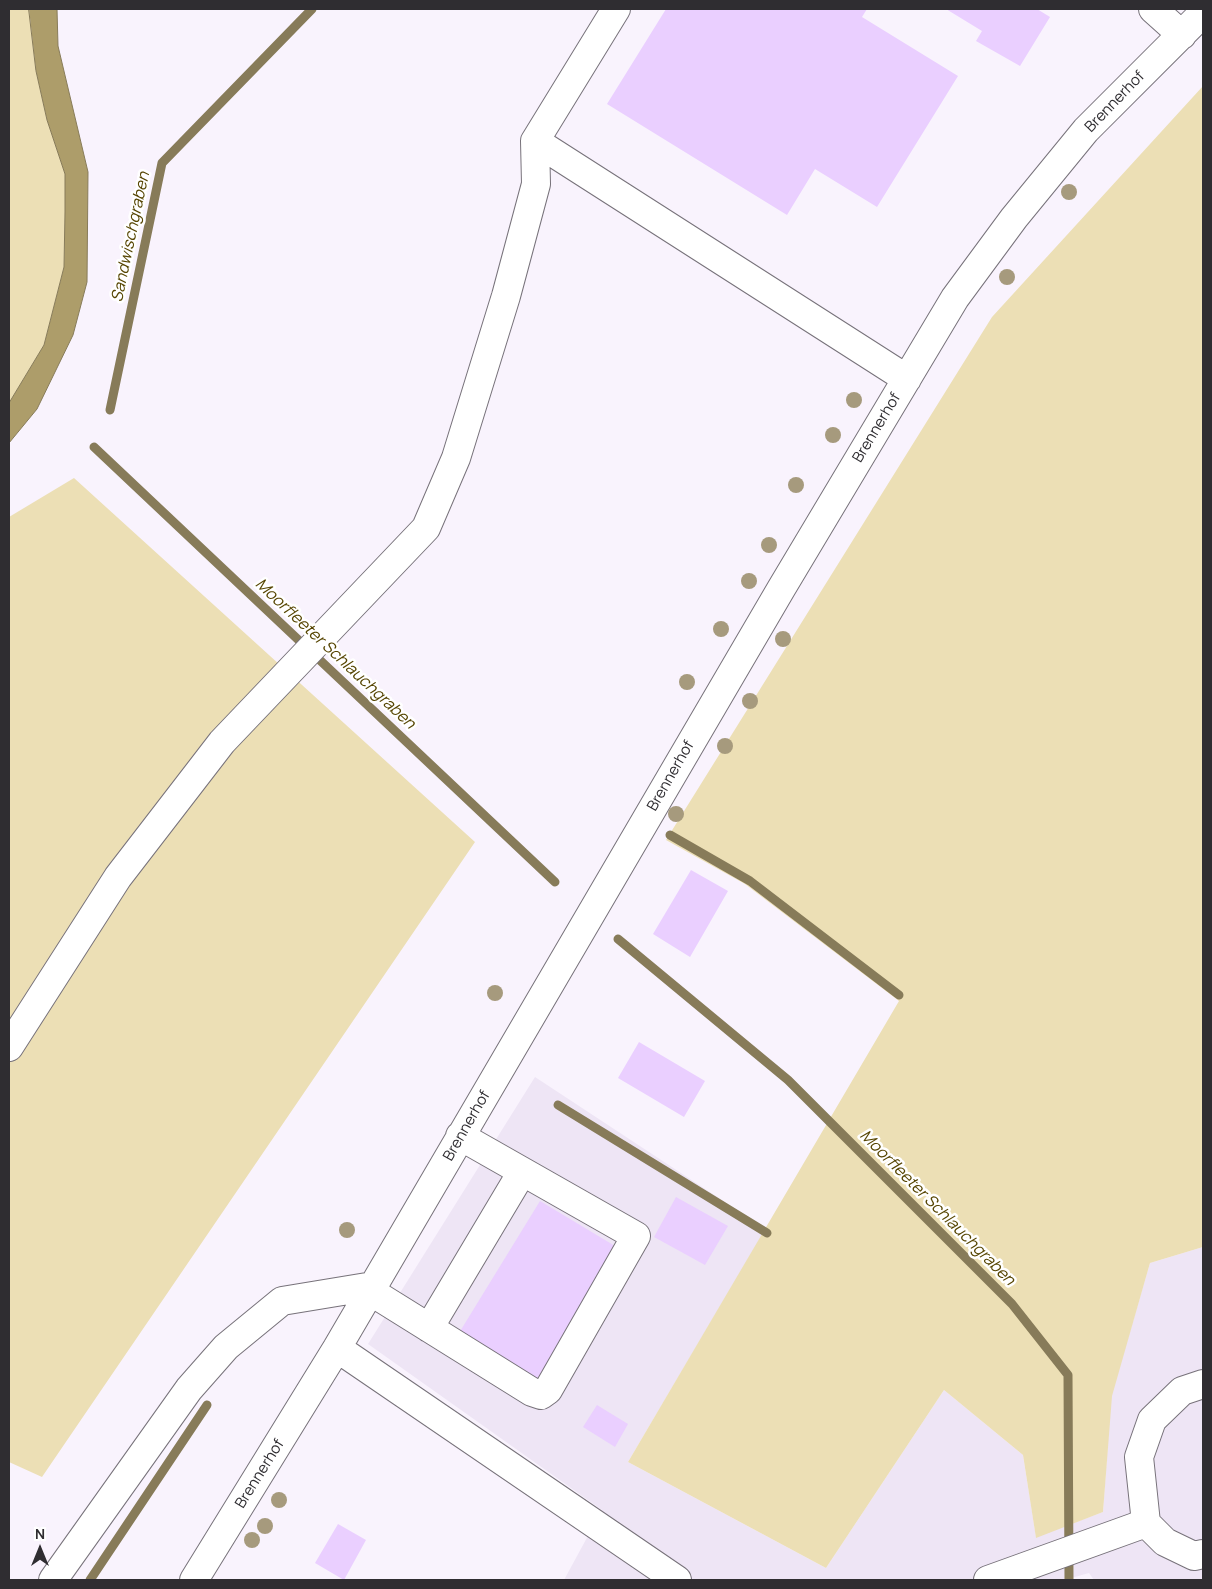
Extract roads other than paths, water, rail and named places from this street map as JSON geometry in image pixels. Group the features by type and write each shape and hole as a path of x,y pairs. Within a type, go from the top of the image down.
{"street":[{"path":"9,1047 118,877 222,742 426,528 456,458 506,296 536,184 535,141 616,9"},
{"path":"1153,9 1182,35"},
{"name":"Brennerhof","path":"194,1580 337,1348 781,589 956,298 1014,218 1086,130 1203,13"},
{"path":"535,141 907,379"},
{"path":"53,1580 189,1389 226,1346 282,1301 372,1288 429,1328 532,1392 541,1395 548,1390 636,1236 460,1136"},
{"path":"429,1328 522,1172"},
{"path":"337,1348 677,1580"},
{"path":"1203,1384 1182,1391 1152,1420 1139,1457 1146,1523 1165,1542 1194,1556 1203,1554"},
{"path":"997,1577 1146,1523"}],"waterway":[{"name":"Sandwischgraben","path":"110,410 162,163 312,9"},
{"name":"Moorfleeter Schlauchgraben","path":"94,447 555,882"},
{"path":"670,835 750,881 899,995"},
{"name":"Moorfleeter Schlauchgraben","path":"618,939 788,1080 1012,1304 1068,1375 1069,1580"},
{"path":"558,1105 767,1233"},
{"path":"90,1580 207,1405"}]}
